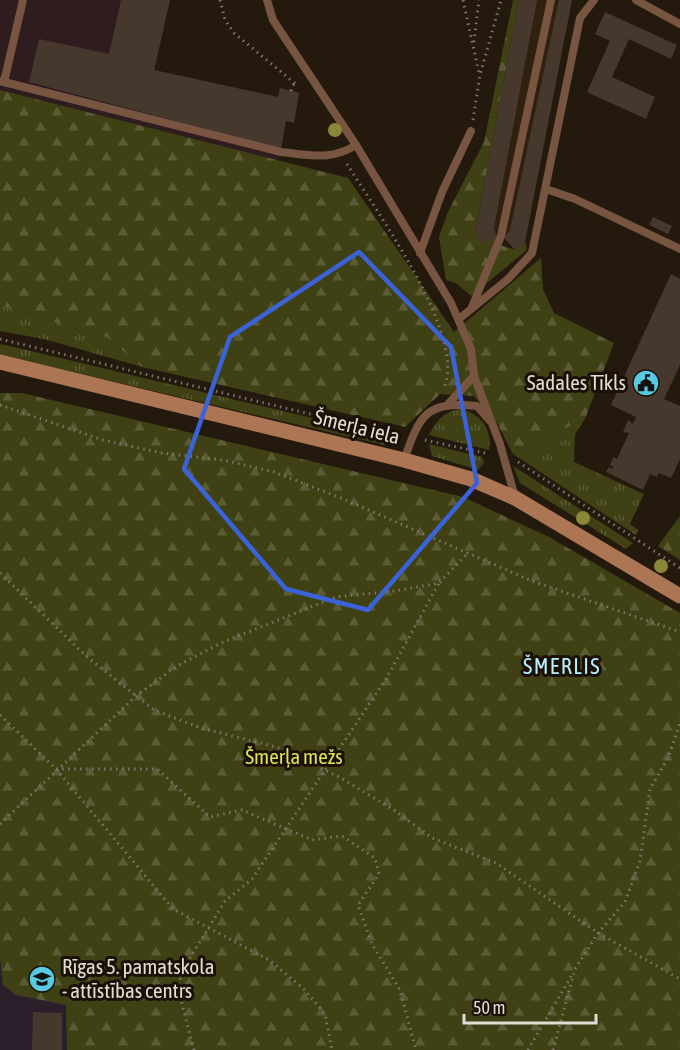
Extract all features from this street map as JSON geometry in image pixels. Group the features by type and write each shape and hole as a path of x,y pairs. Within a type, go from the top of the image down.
{"street":[{"name":"Šmerļa iela","path":"0,362 404,460 471,479 515,498 680,596"}],"lane":[{"path":"23,0 2,82 281,152 323,156 341,154 356,145"},
{"path":"267,0 273,20 356,145 459,319 471,349 474,376 493,425 515,498"},
{"path":"472,307 501,236 550,0"},
{"path":"459,319 508,279 532,253 580,18 594,0"},
{"path":"636,0 680,24"},
{"path":"420,253 442,192 471,131"},
{"path":"546,189 575,199 680,249"},
{"path":"449,404 474,376"},
{"path":"404,460 416,425 434,409 449,404 477,406 493,425"}],"path":[{"path":"220,0 225,20 234,33 295,84 291,91"},
{"path":"463,0 480,75"},
{"path":"473,46 479,0"},
{"path":"471,131 480,75 501,0"},
{"path":"341,154 432,304 442,328 448,351 448,374 440,395"},
{"path":"0,339 411,438 503,456 529,468 680,568"},
{"path":"0,405 103,440 162,453 223,460 274,472 341,498 532,581 680,632"},
{"path":"194,1050 182,1004 180,974 225,901 252,879 386,679 439,583 467,554"},
{"path":"0,573 86,656 154,710 201,728 280,748 339,777 394,810 432,838 496,863 598,933 680,979"},
{"path":"0,824 136,696 177,666 221,643 336,597 395,591 439,583"},
{"path":"0,716 56,769 173,909 270,960 303,988 325,1014 332,1050"},
{"path":"528,1050 598,933 625,902 640,861 650,789 668,758 680,723"},
{"path":"56,769 157,769 210,817 242,810 312,840 342,836 375,858 379,874 358,905 372,944 400,990 416,1050"},
{"path":"553,1050 575,969"}],"highlighted area":[{"path":"359,252 451,347 477,483 368,610 286,589 184,469 230,337"}],"shaded area":[{"path":"0,0 170,0 155,70 278,97 280,88 299,93 294,123 286,121 275,176 0,114"},
{"path":"519,0 572,0 525,242 516,251 504,238 481,244"},
{"name":"Rīgas 5. pamatskola - attīstības centrs","path":"0,908 172,1050 0,1050"}],"green space":[{"path":"513,0 519,0 475,233 497,237 497,244 516,250 525,242 527,250 471,296 456,283 446,280 439,237 448,212 484,142"},
{"path":"0,90 348,178 454,332 541,258 543,289 554,313 614,343 585,419 513,454 496,421 474,396 440,394 405,427 142,367 108,338 0,306"},
{"path":"0,306 108,338 142,367 44,339 0,331"},
{"path":"0,344 400,439 384,445 0,355"},
{"name":"Šmerļa mežs","path":"0,393 22,393 463,497 549,537 680,613 680,1050 67,1050 66,1005 16,995 3,985 0,959"},
{"path":"460,409 474,414 484,423 489,435 489,450 429,435 441,418 449,412"},
{"path":"585,419 575,434 574,462 644,494 630,524 638,530 636,535 513,454"},
{"path":"429,444 482,457 484,463 478,470 432,456"},
{"path":"513,466 633,543 626,549 520,483"},
{"path":"680,516 680,560 658,546"}],"building":[{"path":"121,0 170,0 154,70 278,97 280,88 299,93 294,123 286,121 281,149 29,82 39,39 109,54"},
{"path":"519,0 537,0 494,228 497,237 481,244 475,233"},
{"path":"559,0 572,0 525,242 516,251 504,238 510,230"},
{"path":"605,12 677,45 671,59 629,39 612,77 655,97 646,119 587,92 610,41 595,34"},
{"path":"653,217 672,226 668,234 649,225"},
{"name":"Sadales Tīkls","path":"671,274 680,279 680,365 664,399 680,406 680,459 671,478 659,473 657,477 650,474 643,490 606,472 609,467 612,469 614,467 610,465 613,457 617,459 629,433 623,432 628,420 633,424 636,417 611,405"},
{"path":"33,1012 62,1013 62,1050 32,1050"}],"place":[{"name":"Sadales Tīkls","path":"646,383"},
{"name":"Rīgas 5. pamatskola - attīstības centrs","path":"42,979"}],"district":[{"name":"ŠMERLIS","path":"562,666"}]}
